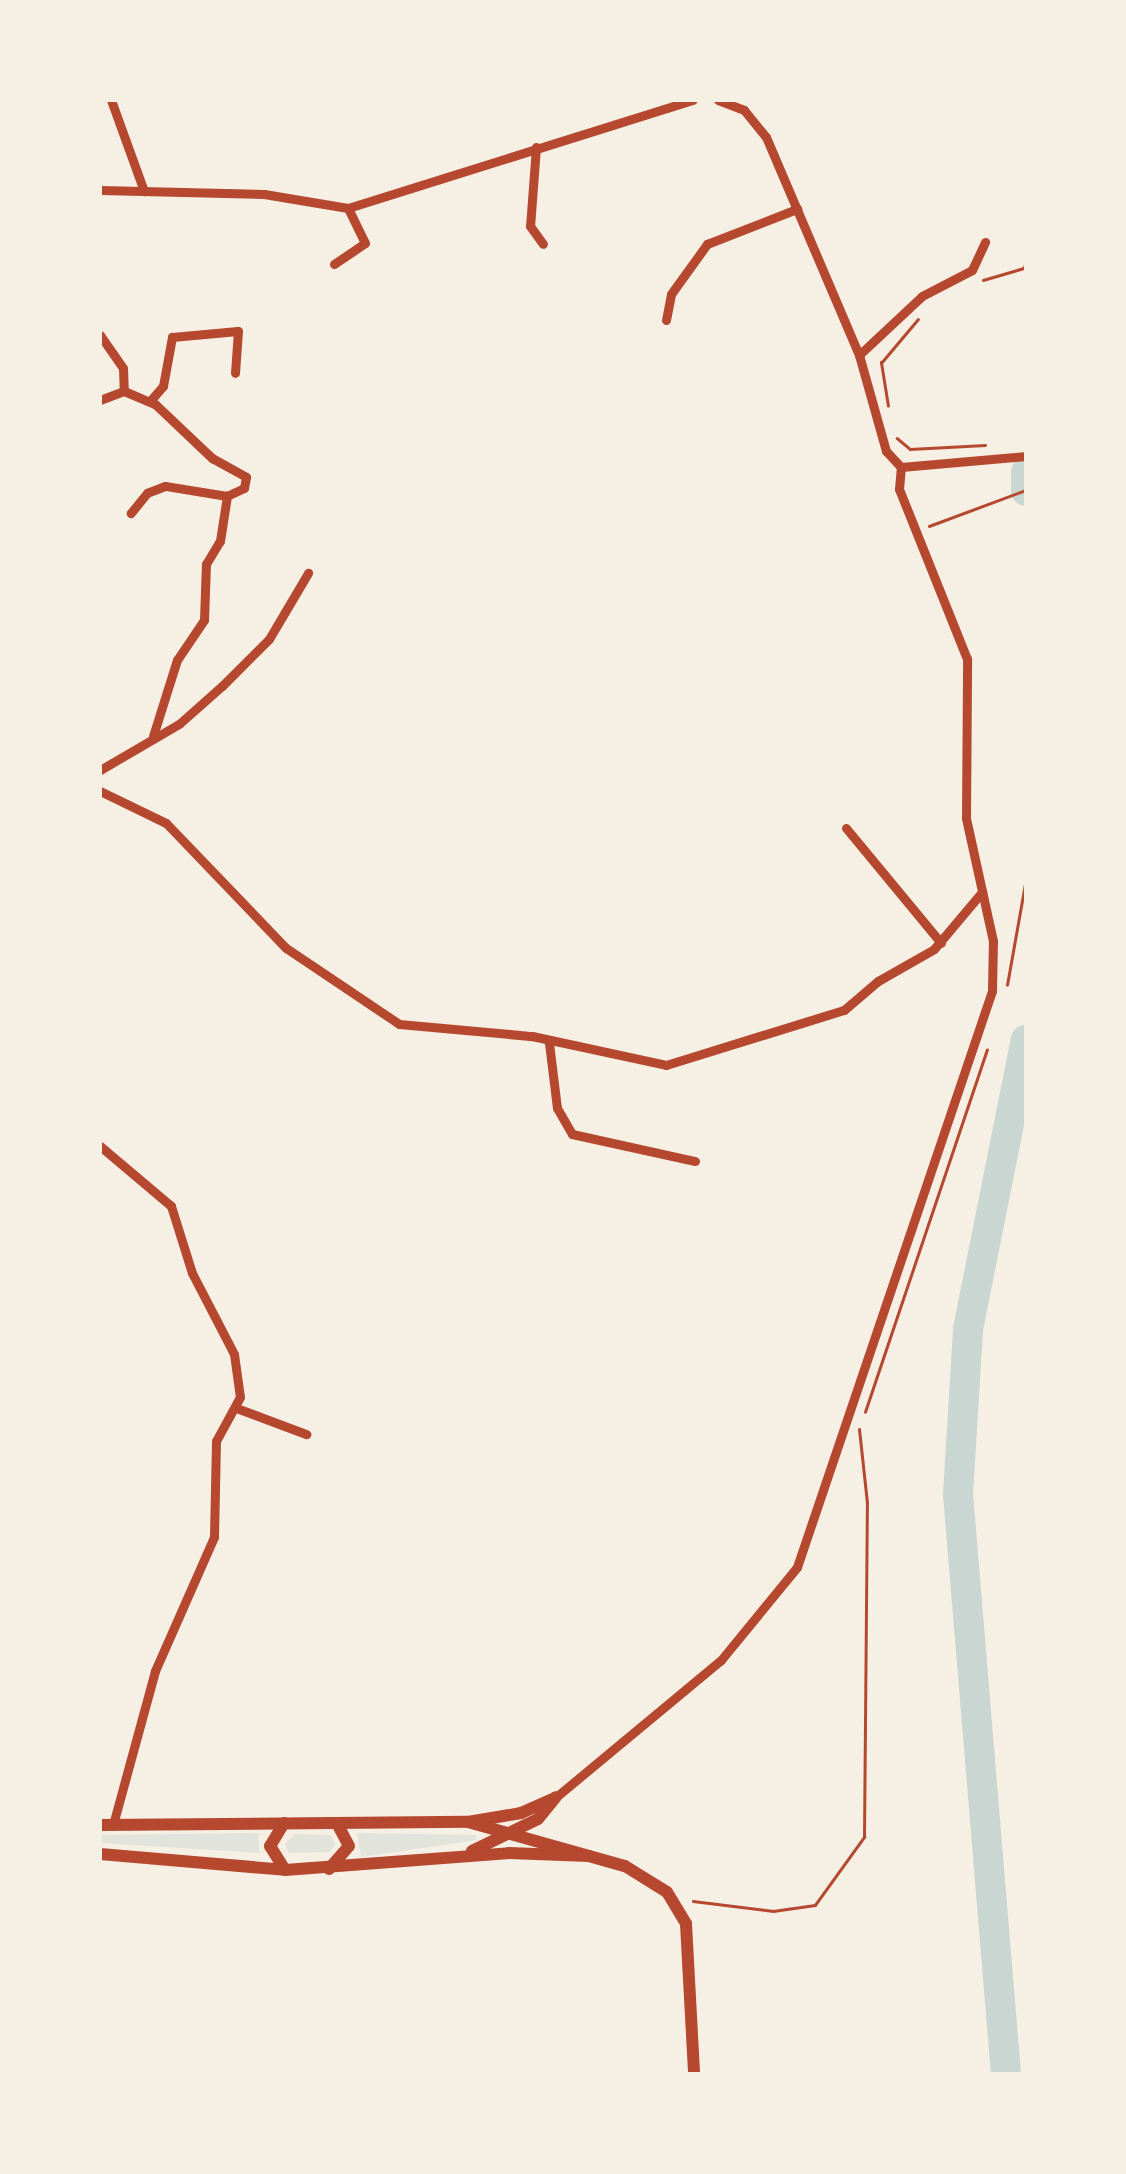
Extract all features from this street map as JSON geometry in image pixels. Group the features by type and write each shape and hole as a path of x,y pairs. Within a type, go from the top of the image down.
{"main road":[{"path":"460,1856 516,1833 548,1811 556,1796"},
{"path":"107,1825 468,1822 521,1813 556,1796"},
{"path":"548,1811 548,1829 559,1843"},
{"path":"468,1822 559,1843 642,1873 676,1904 692,1958 694,2074"},
{"path":"329,1869 349,1846 338,1823"},
{"path":"284,1824 270,1846 285,1870"},
{"path":"100,1854 285,1870 510,1853 588,1856"}],"street":[{"path":"112,100 144,191"},
{"path":"100,190 264,194 348,208 692,100"},
{"path":"718,100 757,122 859,356 886,451 902,467"},
{"path":"536,148 530,226 543,244"},
{"path":"334,264 365,243 348,208"},
{"path":"666,320 671,294 706,244 797,209"},
{"path":"859,356 922,296 972,270 985,242"},
{"path":"150,401 163,386 172,337 238,331 235,373"},
{"path":"100,335 123,368 124,391"},
{"path":"100,400 124,391 150,401 212,458 246,476 244,488 227,496 165,486 147,492 131,513"},
{"path":"902,467 1026,456"},
{"path":"556,1796 733,1648 784,1588 807,1546 984,1018 995,957 966,818 967,659 899,490 902,467"},
{"path":"153,736 177,660 204,620 206,564 220,541 227,496"},
{"path":"100,770 179,724 269,638 308,573"},
{"path":"100,791 166,823 286,948 400,1024 666,1064 688,1062 844,1010 941,942 982,892"},
{"path":"846,828 941,942"},
{"path":"549,1044 558,1108 572,1134 695,1161"},
{"path":"100,1146 171,1206 192,1273 234,1354 239,1409 216,1441 214,1537 155,1671 107,1825"},
{"path":"239,1409 306,1434"}],"path":[{"path":"978,282 1025,268 1026,261"},
{"path":"891,419 881,363 922,315"},
{"path":"895,436 910,449 982,445"},
{"path":"914,531 1026,490"},
{"path":"1006,987 1026,878"},
{"path":"676,1904 773,1911 816,1905 864,1837 867,1503 859,1428 991,1039"}],"shaded area":[{"path":"259,1833 259,1853 100,1843 100,1835"},
{"path":"357,1833 475,1835 477,1840 361,1857"},
{"path":"294,1834 330,1835 335,1844 330,1852 289,1853 285,1844"}],"waterway":[{"path":"1026,472 1026,491"},
{"path":"1006,2074 958,1494 968,1329 1026,1040"}]}
